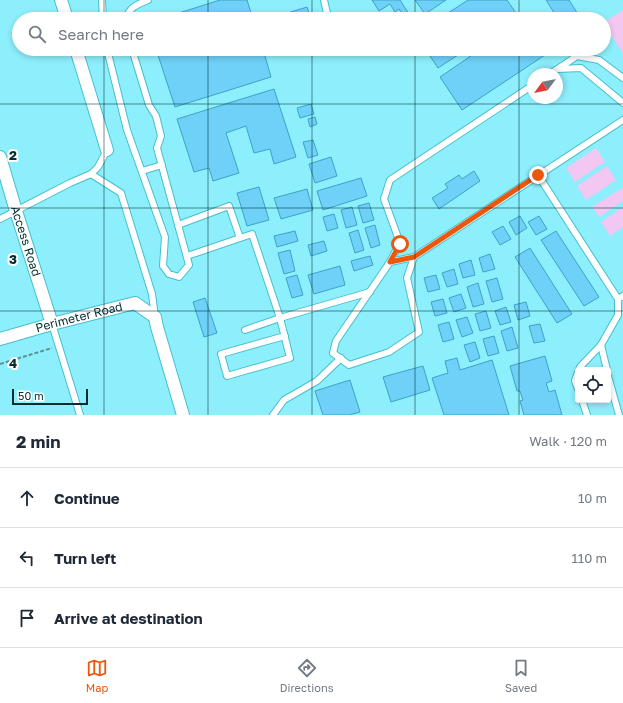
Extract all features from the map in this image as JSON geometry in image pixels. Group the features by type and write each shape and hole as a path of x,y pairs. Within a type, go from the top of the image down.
{"street":[{"path":"61,0 65,12"},
{"path":"80,56 107,150"},
{"name":"Access Road","path":"0,157 52,324"},
{"name":"Perimeter Road","path":"0,339 135,303 156,317"},
{"path":"156,317 157,327 183,415"}],"lane":[{"path":"102,0 103,12"},
{"path":"129,12 137,4 148,0"},
{"path":"324,0 327,12"},
{"path":"109,56 128,130 165,237 163,266 169,274 179,277 189,265 157,148 161,136 156,116 149,105 134,56"},
{"path":"559,68 577,56 599,60 623,78"},
{"path":"563,69 581,68 623,103"},
{"path":"414,257 407,278 419,332 389,352 349,365 334,353 336,341 390,262 400,244 384,199 390,180 527,89"},
{"path":"390,262 414,257 623,120"},
{"path":"0,220 70,183 91,174 98,167 107,150"},
{"path":"142,171 162,165"},
{"path":"91,174 121,193 152,294 156,317"},
{"path":"538,175 620,298 618,315 601,345 580,367"},
{"path":"178,225 229,206 240,238"},
{"path":"187,256 252,234 280,318 285,336 290,358 227,376 221,354 285,336"},
{"path":"244,330 370,292"},
{"path":"52,324 80,415"},
{"path":"601,345 606,367"},
{"path":"273,415 284,400 317,381 341,358"},
{"path":"611,387 619,415"},
{"path":"583,403 586,415"}],"path":[{"path":"0,364 59,346"}],"shaded area":[{"path":"0,0 623,0 623,415 0,415"},
{"path":"623,10 623,53 611,35 611,18"},
{"path":"596,148 605,162 575,182 566,168"},
{"path":"607,166 616,180 586,200 577,186"},
{"path":"622,188 623,201 599,217 592,207"},
{"path":"623,207 623,227 610,236 601,222"}],"building":[{"path":"220,0 247,0 251,12 182,12"},
{"path":"372,0 400,0 408,12 401,12 399,9 395,12 390,4 379,11"},
{"path":"415,0 446,0 428,12 424,12"},
{"path":"468,0 507,0 515,12 450,12"},
{"path":"546,0 569,0 577,12 554,12"},
{"path":"307,7 309,12 291,12"},
{"path":"158,56 265,56 271,77 175,107"},
{"path":"430,56 456,56 438,68"},
{"path":"471,56 543,56 462,110 440,77"},
{"path":"274,89 296,157 274,164 270,149 254,153 246,126 226,133 239,173 213,181 209,168 194,172 177,119"},
{"path":"311,104 314,114 300,118 297,108"},
{"path":"315,117 317,124 310,127 308,119"},
{"path":"313,140 318,155 308,158 303,142"},
{"path":"331,157 337,176 315,183 309,164"},
{"path":"474,171 480,181 439,209 432,198 448,188 445,184 459,175 462,179"},
{"path":"361,178 367,196 323,210 317,191"},
{"path":"259,187 269,220 247,226 237,193"},
{"path":"307,189 313,210 281,219 274,198"},
{"path":"369,203 374,220 363,223 358,206"},
{"path":"352,207 357,225 346,228 341,210"},
{"path":"334,214 338,228 327,231 323,217"},
{"path":"520,216 527,228 516,235 509,222"},
{"path":"539,216 547,229 536,235 528,222"},
{"path":"375,225 380,245 371,248 365,228"},
{"path":"503,226 511,239 500,245 492,232"},
{"path":"358,230 364,250 355,253 349,233"},
{"path":"295,231 298,241 277,247 274,236"},
{"path":"556,231 599,297 584,306 541,240"},
{"path":"324,241 327,251 311,256 308,245"},
{"path":"530,248 572,314 557,323 515,257"},
{"path":"290,250 295,271 284,274 278,253"},
{"path":"490,254 495,269 483,272 479,258"},
{"path":"370,256 373,265 354,271 351,261"},
{"path":"471,260 475,275 463,278 459,264"},
{"path":"340,266 345,285 314,294 308,275"},
{"path":"454,269 458,284 447,287 442,273"},
{"path":"297,275 303,295 292,298 286,278"},
{"path":"436,275 440,289 428,292 424,278"},
{"path":"497,278 503,299 492,302 486,281"},
{"path":"478,283 484,304 473,307 467,287"},
{"path":"461,294 466,308 454,312 449,298"},
{"path":"205,298 217,333 204,337 193,302"},
{"path":"443,299 447,313 435,316 431,302"},
{"path":"526,302 530,316 518,320 514,305"},
{"path":"506,307 511,322 500,325 495,311"},
{"path":"486,311 491,328 480,331 475,314"},
{"path":"467,317 473,333 462,337 456,320"},
{"path":"449,322 454,339 443,342 438,325"},
{"path":"540,324 545,341 534,343 529,326"},
{"path":"512,327 518,348 507,351 501,331"},
{"path":"494,336 499,353 488,356 483,339"},
{"path":"475,342 480,358 470,362 464,345"},
{"path":"545,356 552,381 546,383 549,392 555,390 562,415 524,415 520,401 523,400 520,391 517,391 510,366"},
{"path":"457,358 460,370 492,360 509,415 444,415 432,378 448,373 445,361"},
{"path":"423,366 430,390 391,402 383,377"},
{"path":"350,380 360,412 349,415 323,415 315,391"}],"route":[{"path":"400,244 390,262 414,257 538,175"}]}
